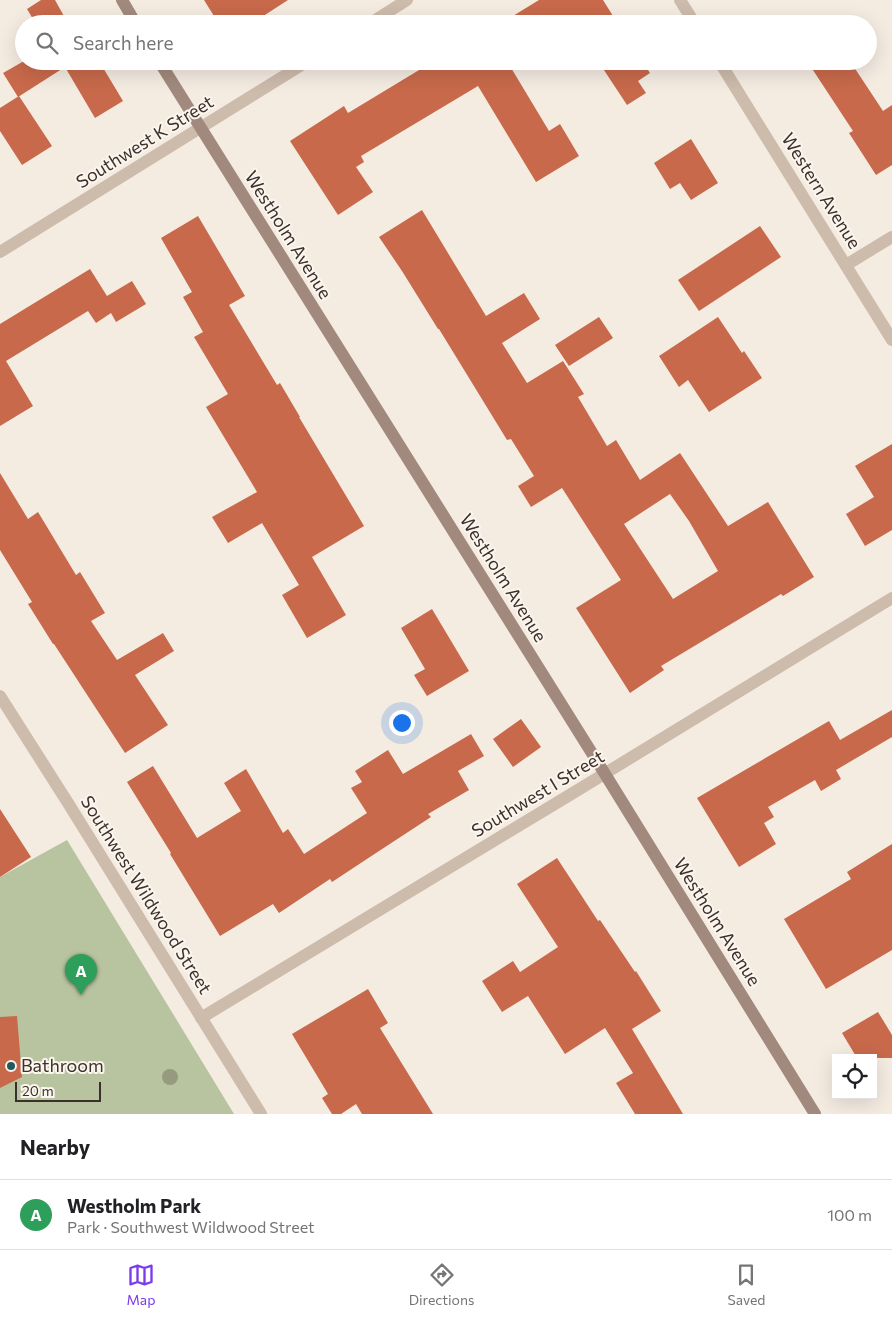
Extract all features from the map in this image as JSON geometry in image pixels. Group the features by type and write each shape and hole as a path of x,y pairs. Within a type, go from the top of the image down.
{"street":[{"path":"122,0 131,15"},
{"path":"383,15 407,0"},
{"path":"680,0 689,15"},
{"name":"Westholm Avenue","path":"165,70 605,774 815,1114"},
{"name":"Southwest K Street","path":"0,252 293,70"},
{"name":"Western Avenue","path":"725,70 892,340"},
{"path":"846,265 892,237"},
{"name":"Southwest I Street","path":"201,1018 892,598"},
{"name":"Southwest Wildwood Street","path":"0,696 261,1114"}],"green space":[{"path":"67,840 234,1114 0,1114 0,877"}],"building":[{"path":"41,0 55,0 63,15 31,15 27,9"},
{"path":"204,0 288,0 265,15 213,15"},
{"path":"539,0 603,0 612,15 514,15"},
{"path":"15,66 15,70 60,70 18,97 3,73"},
{"path":"67,70 104,70 123,101 95,118"},
{"path":"419,70 512,70 549,131 560,124 579,156 536,182 478,86 361,156 364,162 356,167 373,192 338,215 290,141 344,106 348,113"},
{"path":"604,70 648,70 650,73 638,81 646,93 627,105"},
{"path":"813,70 856,70 883,111 892,105 892,165 876,175 849,133 853,131"},
{"path":"19,96 52,146 22,165 0,131 0,108"},
{"path":"691,139 718,183 691,200 680,183 670,189 654,163"},
{"path":"422,210 486,316 524,293 540,319 502,343 527,383 563,361 584,394 578,397 607,446 616,440 640,480 680,453 728,526 768,502 814,577 783,596 781,594 661,666 664,670 630,693 576,608 621,580 562,488 531,507 518,486 534,476 511,439 507,440 439,329 379,237","holes":["670,494 689,521 718,571 673,599 624,524"]},
{"path":"198,216 245,296 229,305 277,385 280,383 364,526 312,557 346,615 307,638 282,595 299,585 262,523 228,543 212,517 257,492 206,407 228,394 194,337 203,332 183,297 192,292 161,238"},
{"path":"760,226 781,257 699,311 678,280"},
{"path":"90,269 107,296 132,281 146,304 116,322 111,313 96,323 88,311 6,361 33,406 0,426 0,324"},
{"path":"599,317 613,338 569,366 555,345"},
{"path":"718,317 742,353 744,351 762,378 709,412 688,380 679,387 659,356"},
{"path":"892,444 892,530 865,546 846,514 874,497 855,466"},
{"path":"0,473 28,519 38,512 76,575 80,572 105,613 91,621 117,660 163,633 174,651 135,675 168,725 125,753 28,604 32,602 0,550"},
{"path":"432,609 469,671 427,696 414,675 425,669 401,628"},
{"path":"892,710 892,737 836,770 841,779 821,791 815,780 768,807 774,817 764,823 776,844 739,867 697,798 829,721 840,740"},
{"path":"521,719 541,747 513,767 493,739"},
{"path":"471,734 484,756 458,771 469,790 428,814 431,817 332,882 330,879 279,913 273,904 220,936 127,782 153,766 197,838 241,811 224,783 246,769 283,833 288,829 304,854 367,813 351,788 362,782 355,771 388,750 403,774"},
{"path":"0,809 31,857 0,877"},
{"path":"892,844 892,950 826,989 784,919 851,879 847,872"},
{"path":"557,858 598,921 600,920 636,971 661,1011 632,1029 683,1114 635,1114 616,1083 633,1073 605,1028 565,1054 528,996 502,1012 482,981 513,961 520,972 558,947 517,884"},
{"path":"368,989 388,1023 380,1028 433,1114 362,1114 356,1104 341,1114 332,1114 322,1098 328,1094 292,1034"},
{"path":"878,1012 892,1035 892,1058 877,1058 877,1054 855,1054 842,1033"},
{"path":"17,1016 22,1077 0,1088 0,1017"}],"place":[{"name":"Westholm Park","path":"81,995"},
{"name":"Bathroom","path":"11,1066"}]}
